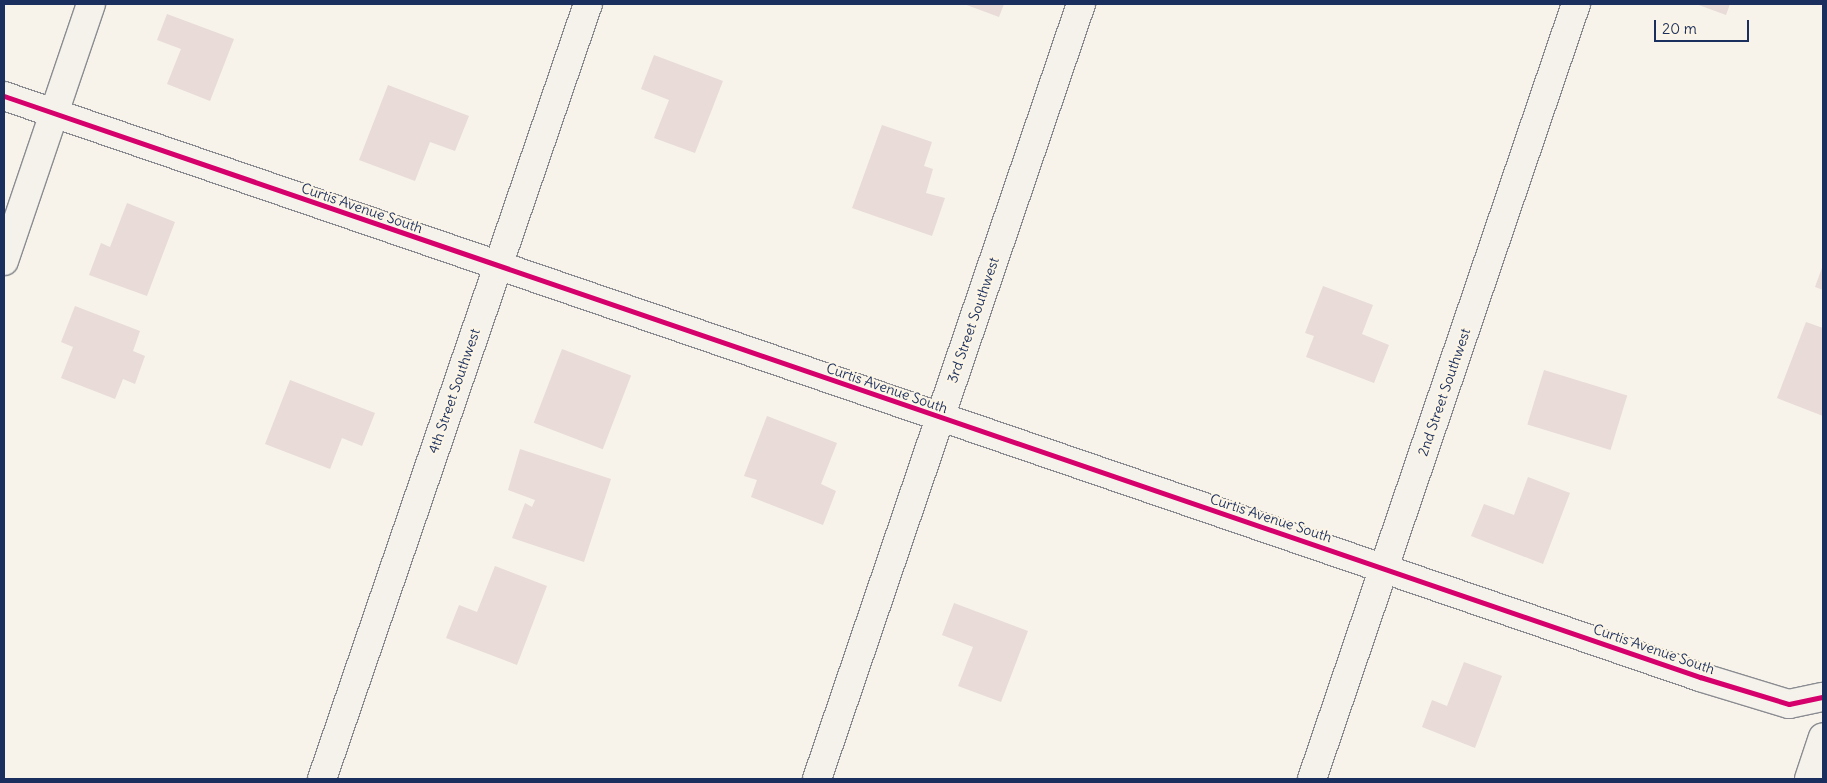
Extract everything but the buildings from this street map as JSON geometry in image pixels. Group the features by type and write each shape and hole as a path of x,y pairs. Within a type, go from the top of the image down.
{"street":[{"path":"4,261 91,4"},
{"name":"4th Street Southwest","path":"322,779 496,266 588,4"},
{"name":"3rd Street Southwest","path":"818,779 1082,4"},
{"name":"2nd Street Southwest","path":"1312,779 1576,4"},
{"name":"Curtis Avenue South","path":"4,96 940,418 1789,704 1823,697"},
{"path":"1809,779 1823,737"}],"cycle path":[{"path":"4,96 1700,677 1789,704 1823,697"}]}
